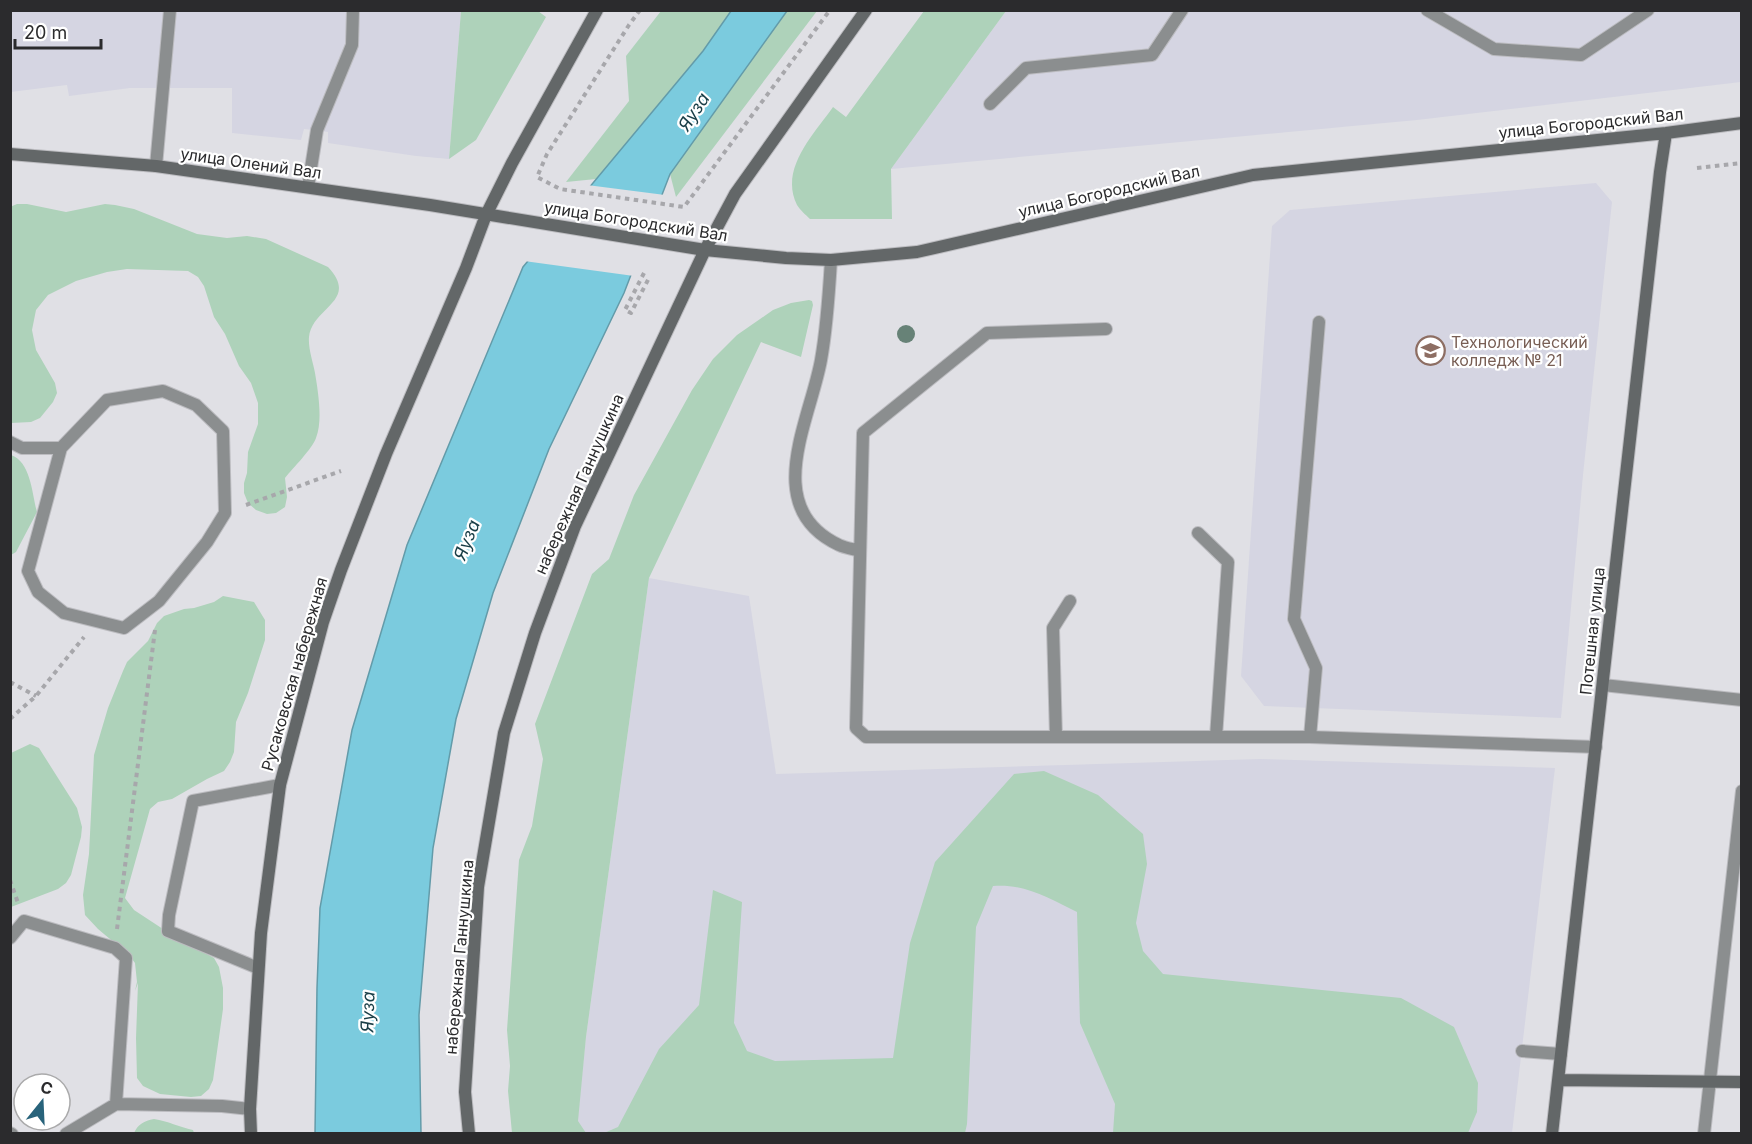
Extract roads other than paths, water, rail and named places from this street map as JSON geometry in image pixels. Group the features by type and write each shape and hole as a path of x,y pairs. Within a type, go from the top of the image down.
{"main road":[{"name":"Русаковская набережная","path":"251,1134 250,1109 261,928 280,785 323,622 386,454 486,215 512,163 597,10"},
{"name":"набережная Ганнушкина","path":"469,1134 465,1092 478,887 504,733 535,633 575,526 705,250 735,194 866,10"},
{"name":"улица Богородский Вал","path":"486,215 705,250 831,260 917,252 1253,176 1742,123"},
{"name":"Потешная улица","path":"1552,1134 1666,133"},
{"name":"улица Олений Вал","path":"10,154 156,166 486,215"},
{"path":"1558,1080 1742,1083"}],"lane":[{"path":"156,166 170,10"},
{"path":"308,187 317,130 352,45 353,10"},
{"path":"990,105 1026,68 1152,55 1182,10"},
{"path":"1427,10 1494,49 1581,55 1648,10"},
{"path":"831,260 821,361 795,468 795,494 805,517 818,531 839,545 860,551"},
{"path":"1310,737 1316,668 1294,619 1318,322"},
{"path":"1106,329 987,333 863,433 856,728 866,737 1310,737 1596,747"},
{"path":"10,442 22,448 61,448 107,400 163,390 196,405 223,430 225,513 207,542 159,601 124,628 64,613 38,592 28,571 61,448"},
{"path":"1198,533 1228,562 1216,737"},
{"path":"1056,737 1053,628 1070,601"},
{"path":"1603,685 1742,700"},
{"path":"258,969 168,931 194,801 280,785"},
{"path":"1704,1134 1742,791"},
{"path":"10,938 24,921 115,948 126,958 116,1104"},
{"path":"1522,1051 1561,1054"},
{"path":"66,1134 116,1104 222,1106 250,1109"}],"water":[{"name":"Яуза","path":"731,11 787,11 670,174 624,293 549,449 493,593 456,719 433,848 419,1015 421,1133 315,1134 320,908 352,730 407,545 523,267 703,51"}],"place":[{"name":"Технологический колледж № 21","path":"1430,351"}]}
